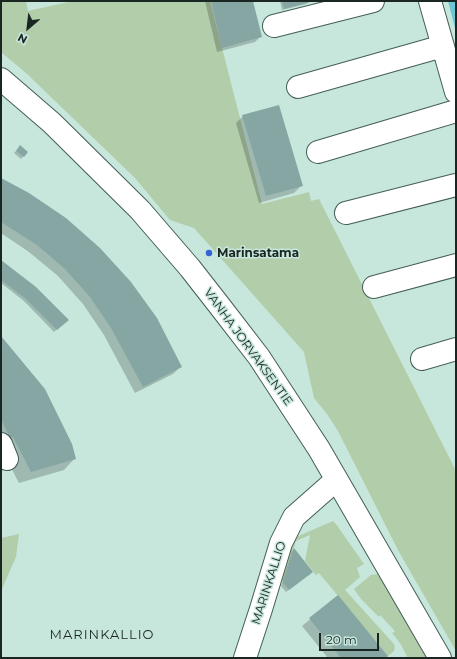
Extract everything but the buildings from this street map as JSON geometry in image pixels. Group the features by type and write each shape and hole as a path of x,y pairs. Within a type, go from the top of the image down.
{"main road":[{"path":"274,26 373,1"},
{"path":"430,1 456,92"},
{"path":"298,86 443,46"},
{"name":"VANHA JORVAKSENTIE","path":"1,79 52,123 140,210 190,268 259,357 319,449 440,658"},
{"path":"318,152 456,111"},
{"path":"346,213 456,185"},
{"path":"374,287 456,265"},
{"path":"422,358 456,349"},
{"name":"MARINKALLIO","path":"245,658 284,536 294,517 336,480"}],"green space":[{"path":"1,1 26,1 28,11 73,1 210,1 262,204 309,192 311,201 319,199 456,471 456,651 399,552 338,431 314,398 304,352 194,228 170,220 135,178 26,73 1,52"},
{"path":"333,521 364,564 357,568 360,577 345,590 394,644 395,646 393,652 388,656 319,573 316,575 305,561 310,535 296,541 283,583 281,577 289,550 296,537"},
{"path":"19,534 16,557 1,591 1,538"},
{"path":"379,574 428,658 408,658 400,643 392,633 395,632 394,630 380,615 379,617 361,599 354,589 371,575"}],"water":[{"path":"448,1 456,1 456,32"}],"place":[{"name":"Marinsatama","path":"209,253"}],"district":[{"name":"MARINKALLIO","path":"102,635"}]}
